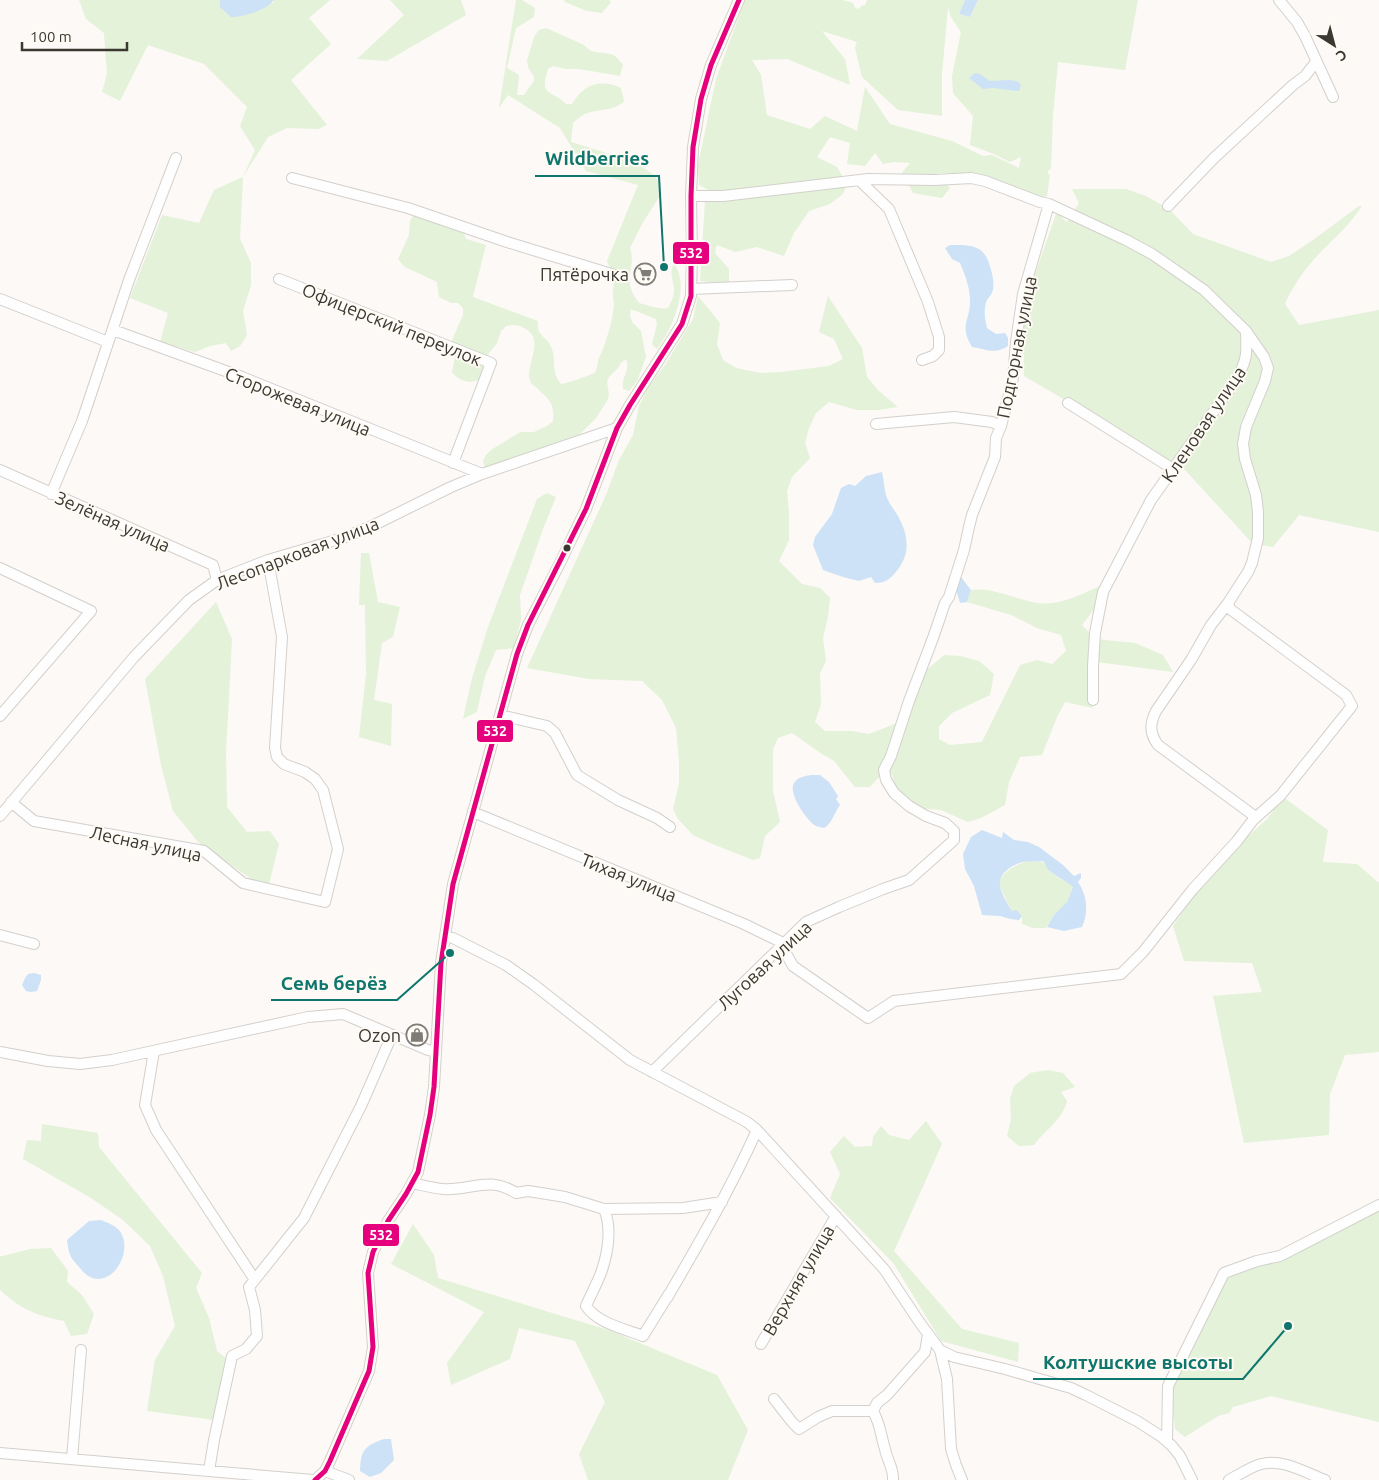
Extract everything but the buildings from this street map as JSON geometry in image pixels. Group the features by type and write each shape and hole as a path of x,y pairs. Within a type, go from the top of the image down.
{"street":[{"path":"0,1453 314,1480 325,1471 369,1371 373,1347 368,1273 373,1252 388,1221 418,1172 434,1087 444,941 453,884 517,654 528,624 586,509 618,428 630,405 682,324 691,289 690,196 693,147 701,99 712,65 739,0"},
{"path":"1279,0 1297,22 1305,36 1333,97"},
{"path":"1168,206 1214,158 1305,76 1316,62"},
{"path":"51,494 82,421 129,280 176,158"},
{"path":"292,178 408,208 507,242 618,276"},
{"path":"690,196 723,196 859,180 971,178 985,181 1049,204 1152,254 1204,290 1246,331"},
{"path":"859,180 889,209 928,302 939,337 939,350 933,356 922,360"},
{"name":"Подгорная улица","path":"945,603 949,597 964,550 972,515 995,457 996,438 1001,426 1013,378 1021,302 1049,204"},
{"name":"Офицерский переулок","path":"279,279 491,363 453,463"},
{"path":"691,289 792,285"},
{"path":"0,299 108,342"},
{"name":"Сторожевая улица","path":"113,330 242,377 482,474"},
{"name":"Кленовая улица","path":"1093,700 1095,633 1103,592 1151,500 1236,380 1247,354 1246,331"},
{"name":"Кленовая улица","path":"1246,331 1264,357 1268,368 1265,381 1246,427 1243,444 1244,459 1256,496 1258,538 1248,572 1211,625 1191,660 1156,711 1151,730 1153,738 1158,745 1253,815 1253,820"},
{"path":"1068,403 1173,468"},
{"path":"876,424 954,417 992,422 1001,426"},
{"name":"Лесопарковая улица","path":"0,816 153,637 189,600 218,580 268,560 343,538 482,474 618,428"},
{"name":"Зелёная улица","path":"0,470 213,566 218,580"},
{"name":"Лесная улица","path":"11,802 34,821 204,851 243,882 325,902 338,849 323,790 315,779 306,772 284,764 277,757 275,748 282,637 268,560"},
{"path":"0,568 91,611 0,716"},
{"name":"Луговая улица","path":"652,1072 806,922 909,880 954,840 954,831 945,823 926,816 909,806 894,792 886,780 884,770 945,603"},
{"path":"781,945 793,966 868,1018 894,1001 1121,974 1143,952 1193,889 1237,841 1253,820 1280,796 1352,706 1346,695 1230,609 1228,603"},
{"path":"500,715 547,726 555,733 577,775 618,800 656,818 670,827"},
{"name":"Тихая улица","path":"473,812 744,924 779,941 781,945"},
{"path":"0,935 34,944"},
{"path":"444,941 453,938 506,965 630,1060 747,1122 757,1130 884,1269 940,1350 948,1380 951,1448 962,1480"},
{"path":"0,1052 48,1062 80,1064 154,1052 308,1017 343,1014 436,1052"},
{"path":"209,1471 232,1356 246,1349 257,1336 255,1310 250,1287 304,1218 361,1106 392,1034"},
{"path":"154,1052 145,1105 156,1130 255,1280"},
{"path":"604,1208 608,1216 606,1255 602,1272 586,1306 604,1321 642,1336 668,1296 722,1202 757,1130"},
{"path":"412,1183 443,1189 481,1184 499,1184 516,1193 528,1191 566,1197 604,1208 683,1208 722,1202"},
{"path":"1167,1441 1168,1386 1224,1273 1257,1261 1280,1256 1379,1205"},
{"name":"Верхняя улица","path":"761,1344 836,1216"},
{"path":"873,1411 877,1404 925,1352 928,1334"},
{"path":"72,1459 81,1350"},
{"path":"925,1352 940,1350 954,1357 1071,1388 1086,1395 1137,1421 1167,1441 1180,1456 1192,1480"},
{"path":"774,1399 799,1429 832,1411 873,1411"},
{"path":"873,1411 880,1423 893,1480"},
{"path":"1229,1480 1262,1464 1276,1463 1325,1480"},
{"path":"325,1471 349,1480"}],"green space":[{"path":"79,0 220,0 220,7 273,3 274,0 330,0 309,18 331,44 291,80 327,125 318,129 287,128 268,137 243,177 255,150 240,126 247,107 204,64 148,45 120,101 102,92 107,74 104,33 86,19"},
{"path":"390,0 461,0 466,15 387,61 357,59 404,15"},
{"path":"516,0 522,0 535,8 534,17 516,28 507,68 519,75 517,95 524,95 534,81 527,60 535,35 539,30 546,28 593,51 612,55 623,64 620,76 553,66 548,69 546,88 566,104 572,104 581,92 593,85 606,84 621,88 624,101 616,107 588,113 573,123 571,142 638,165 655,176 658,182 661,194 642,224 630,248 632,262 630,281 633,295 639,303 657,308 668,308 674,294 672,273 674,264 679,273 681,283 678,307 663,341 657,349 652,344 657,325 656,319 631,309 632,322 641,331 646,357 637,381 629,391 623,389 627,367 626,359 609,377 607,382 609,395 607,401 596,418 579,435 485,468 483,461 491,450 521,432 534,432 553,421 553,410 550,402 531,383 529,377 534,339 531,333 524,328 515,325 506,326 501,331 497,343 489,353 480,379 465,381 458,378 452,372 456,352 452,340 463,315 463,308 458,303 451,303 439,297 437,282 405,267 398,259 409,235 410,221 413,216 421,213 460,223 466,239 486,245 473,297 538,321 540,334 552,349 558,380 561,384 564,384 592,374 596,370 612,319 614,306 613,277 607,261 638,185 586,171 560,128 508,95 499,108"},
{"path":"564,0 609,0 611,2 602,13 587,11"},
{"path":"745,0 842,0 853,3 855,8 859,9 865,5 867,0 965,0 959,14 970,17 978,0 1138,0 1125,70 1058,62 1053,115 1051,169 1048,171 1050,175 1047,197 1044,196 1042,198 973,173 938,173 933,176 941,177 950,188 942,198 913,193 902,173 910,163 894,162 883,164 875,153 865,166 847,164 850,143 830,137 817,157 837,167 847,184 843,194 830,204 809,211 794,233 784,256 757,247 735,252 717,245 715,253 729,269 729,284 700,281 705,202 714,193 699,185 698,165 716,79","holes":["948,7 951,17 961,32 952,76 953,93 973,116 970,145 1010,162 1021,157 1019,168 992,155 983,156 952,141 890,124 865,87 857,131 825,116 810,129 767,115 761,75 752,60 787,59 850,85 845,59 822,31 857,42 855,48 862,77 898,110 942,116 942,74"]},
{"path":"243,177 240,239 251,263 251,285 243,311 247,335 240,346 231,351 226,343 210,346 195,352 160,342 168,313 130,298 162,215 199,223 214,190"},
{"path":"1072,189 1126,189 1146,196 1169,209 1193,234 1271,262 1289,256 1359,206 1362,206 1308,267 1295,285 1285,304 1299,325 1379,310 1379,532 1299,515 1273,547 1253,544 1185,470 1024,376 1023,309 1057,211 1067,222 1079,203"},
{"path":"698,296 720,323 717,344 723,360 736,368 760,373 829,366 843,359 834,339 819,332 828,296 862,348 867,377 879,391 898,407 878,410 857,410 829,402 816,413 805,443 810,458 792,477 787,491 789,540 779,561 802,584 820,588 830,598 823,638 826,661 820,673 821,704 815,722 825,731 852,731 869,734 905,720 922,674 944,655 960,656 979,661 994,674 990,695 952,713 939,726 939,739 950,745 982,742 1020,665 1037,660 1052,664 1066,651 1061,635 1037,628 1011,615 967,602 971,590 987,590 1032,602 1050,603 1068,600 1102,585 1100,602 1082,625 1095,639 1135,643 1163,655 1173,672 1097,662 1088,676 1093,708 1065,702 1042,755 1020,757 1009,782 1005,805 981,818 968,822 941,810 918,808 896,789 892,774 881,775 870,787 855,787 834,761 792,733 778,738 773,749 773,791 780,822 765,836 760,858 753,860 693,835 678,819 673,809 679,783 676,728 662,700 642,681 589,679 527,668 606,495 619,460 633,435 639,406 649,386 665,365 693,319"},
{"path":"547,493 556,497 520,595 521,620 514,648 496,650 485,676 477,712 463,719 472,678 488,627 537,499"},
{"path":"361,553 369,553 378,602 400,607 393,637 382,643 374,700 392,704 391,746 359,737 366,674 365,605 359,605"},
{"path":"216,602 232,639 226,752 227,807 247,832 270,831 279,844 269,884 260,885 198,842 173,811 161,765 145,679"},
{"path":"1283,797 1328,830 1323,862 1357,864 1379,883 1379,1052 1345,1055 1330,1094 1329,1135 1244,1143 1213,996 1262,992 1252,963 1184,961 1173,926 1212,869 1267,819"},
{"path":"1029,861 1046,864 1049,870 1073,887 1066,904 1054,915 1046,928 1033,928 1022,924 1022,916 1018,911 1012,911 1000,885 1002,876 1015,866"},
{"path":"1048,1070 1063,1073 1075,1087 1061,1092 1067,1101 1062,1113 1034,1145 1019,1146 1007,1136 1011,1119 1010,1099 1014,1086 1030,1073"},
{"path":"926,1121 942,1144 894,1251 962,1329 1019,1343 1018,1362 941,1341 894,1264 830,1198 840,1174 830,1152 844,1136 855,1147 872,1146 873,1137 881,1126 889,1135 909,1140"},
{"path":"42,1124 98,1133 99,1147 202,1273 196,1288 209,1318 217,1351 228,1360 214,1420 147,1411 155,1360 175,1326 163,1276 150,1246 123,1220 91,1198 23,1159 27,1140 41,1141"},
{"path":"1379,1199 1379,1422 1271,1396 1233,1407 1229,1413 1218,1416 1185,1437 1175,1429 1171,1390 1225,1280 1248,1266 1318,1239 1354,1212"},
{"path":"413,1224 434,1255 438,1278 608,1330 717,1375 748,1430 728,1480 588,1480 579,1454 605,1402 575,1341 519,1328 510,1359 451,1385 447,1363 484,1312 391,1264"},
{"path":"51,1248 68,1271 67,1282 82,1295 94,1314 87,1334 71,1336 64,1321 45,1317 29,1310 14,1302 0,1290 0,1256 30,1249"}],"water":[{"path":"220,0 274,0 266,7 254,12 231,17 220,7"},
{"path":"965,0 978,0 970,17 959,14"},
{"path":"975,73 990,81 1011,80 1019,82 1021,86 1019,91 993,88 983,89 969,78"},
{"path":"950,245 971,246 985,255 993,277 992,293 987,300 985,310 987,328 996,334 1005,333 1008,338 1008,346 1003,349 990,351 972,347 968,340 966,323 970,308 970,296 960,263 952,259 945,248"},
{"path":"882,472 887,498 902,523 906,538 906,552 900,566 888,579 878,583 875,583 871,577 859,581 823,570 813,545 815,537 832,514 841,488 849,484 855,486 866,476"},
{"path":"961,577 971,590 967,602 960,603 955,586"},
{"path":"811,775 820,775 829,782 838,796 836,799 840,805 831,821 824,828 815,826 810,821 798,805 793,793 796,781"},
{"path":"982,830 1002,838 1003,832 1014,840 1028,842 1039,847 1074,876 1081,873 1081,878 1078,882 1086,904 1086,915 1082,927 1064,931 1047,927 1054,915 1067,902 1073,887 1050,871 1043,861 1019,863 1007,870 1001,877 1000,886 1002,892 1012,911 1017,910 1022,916 1019,920 982,915 974,886 965,869 963,854 971,837"},
{"path":"28,974 41,975 37,991 26,991 22,985 25,978"},
{"path":"101,1220 115,1227 121,1233 124,1253 114,1271 107,1277 98,1279 89,1276 70,1256 67,1240 89,1221"},
{"path":"384,1439 391,1439 394,1460 381,1473 370,1477 360,1471 361,1458 368,1447"}],"transit line":[{"name":"532","path":"315,1480 325,1471 330,1461 369,1371 373,1347 368,1273 373,1252 388,1221 418,1172 434,1087 441,963 453,884 517,654 528,625 586,509 617,428 682,324 691,296 693,147 701,99 711,65 739,0"}],"place":[{"name":"Wildberries","path":"664,267"},
{"name":"Пятёрочка","path":"645,274"},
{"name":"Семь берёз","path":"450,953"},
{"name":"Ozon","path":"417,1035"},
{"name":"Колтушские высоты","path":"1288,1326"}]}
